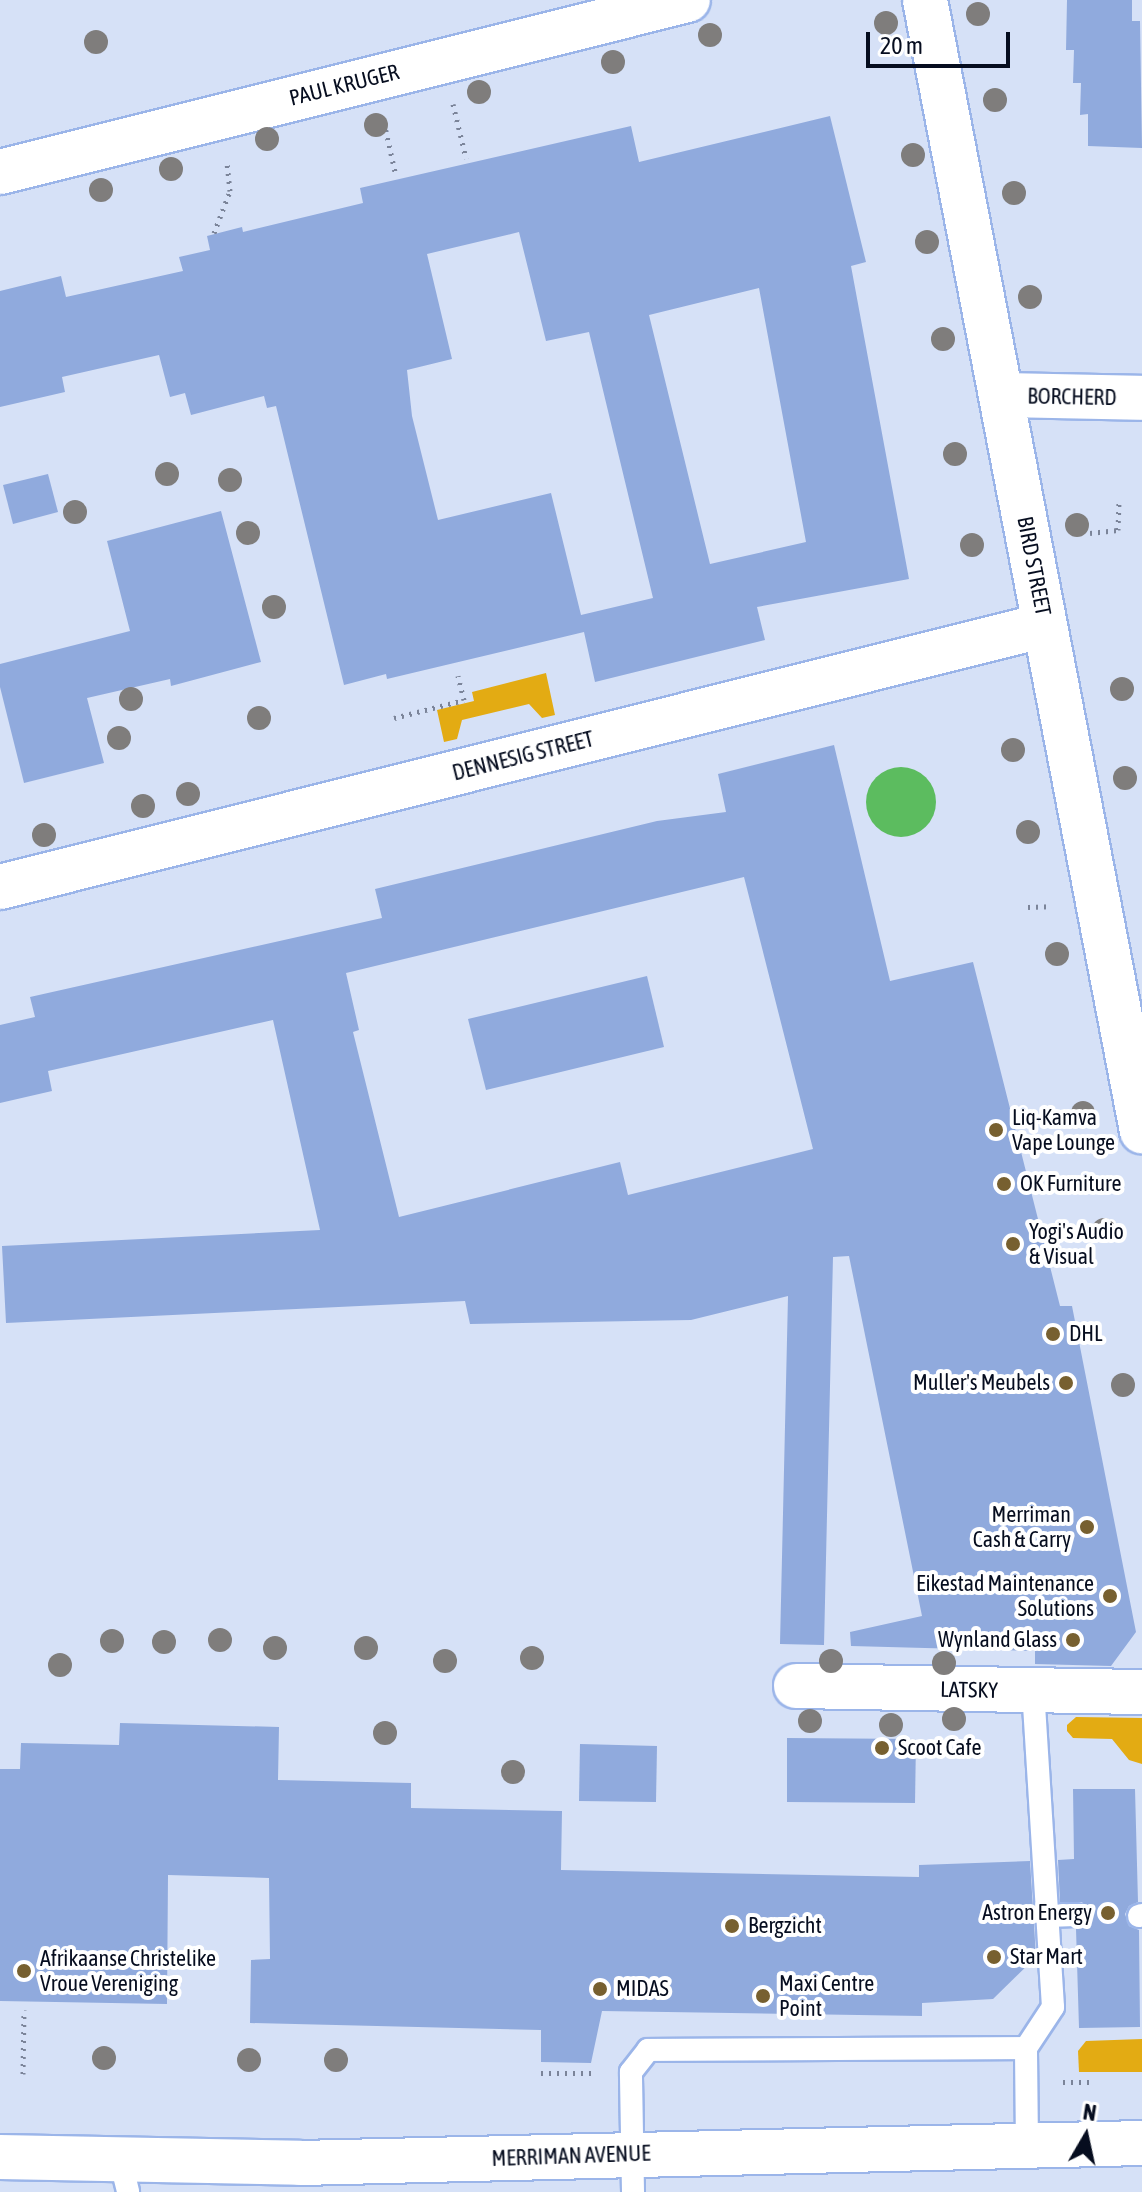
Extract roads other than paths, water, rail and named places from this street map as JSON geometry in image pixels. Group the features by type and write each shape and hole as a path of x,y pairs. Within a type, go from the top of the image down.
{"street":[{"name":"PAUL KRUGER","path":"0,172 688,0"},
{"name":"BIRD STREET","path":"925,0 1142,1131"},
{"name":"BORCHERD","path":"1002,395 1142,398"},
{"name":"DENNESIG STREET","path":"0,887 1045,625"},
{"name":"LATSKY","path":"796,1686 1142,1692"},
{"name":"MERRIMAN AVENUE","path":"0,2157 124,2176 300,2163 632,2173 1027,2146 1142,2143"}],"lane":[{"path":"1027,2146 1026,2048 1053,2007 1033,1692"},
{"path":"1047,1916 1076,1915"},
{"path":"632,2173 631,2072 648,2050 1026,2048"}],"place":[{"name":"Liq-Kamva Vape Lounge","path":"996,1130"},
{"name":"OK Furniture","path":"1004,1184"},
{"name":"Yogi's Audio & Visual","path":"1013,1244"},
{"name":"DHL","path":"1053,1334"},
{"name":"Muller's Meubels","path":"1066,1383"},
{"name":"Merriman Cash & Carry","path":"1087,1527"},
{"name":"Eikestad Maintenance Solutions","path":"1110,1596"},
{"name":"Wynland Glass","path":"1073,1640"},
{"name":"Scoot Cafe","path":"882,1748"},
{"name":"Astron Energy","path":"1108,1913"},
{"name":"Bergzicht","path":"732,1926"},
{"name":"Star Mart","path":"994,1957"},
{"name":"Afrikaanse Christelike Vroue Vereniging","path":"24,1971"},
{"name":"MIDAS","path":"600,1989"},
{"name":"Maxi Centre Point","path":"763,1996"}]}
